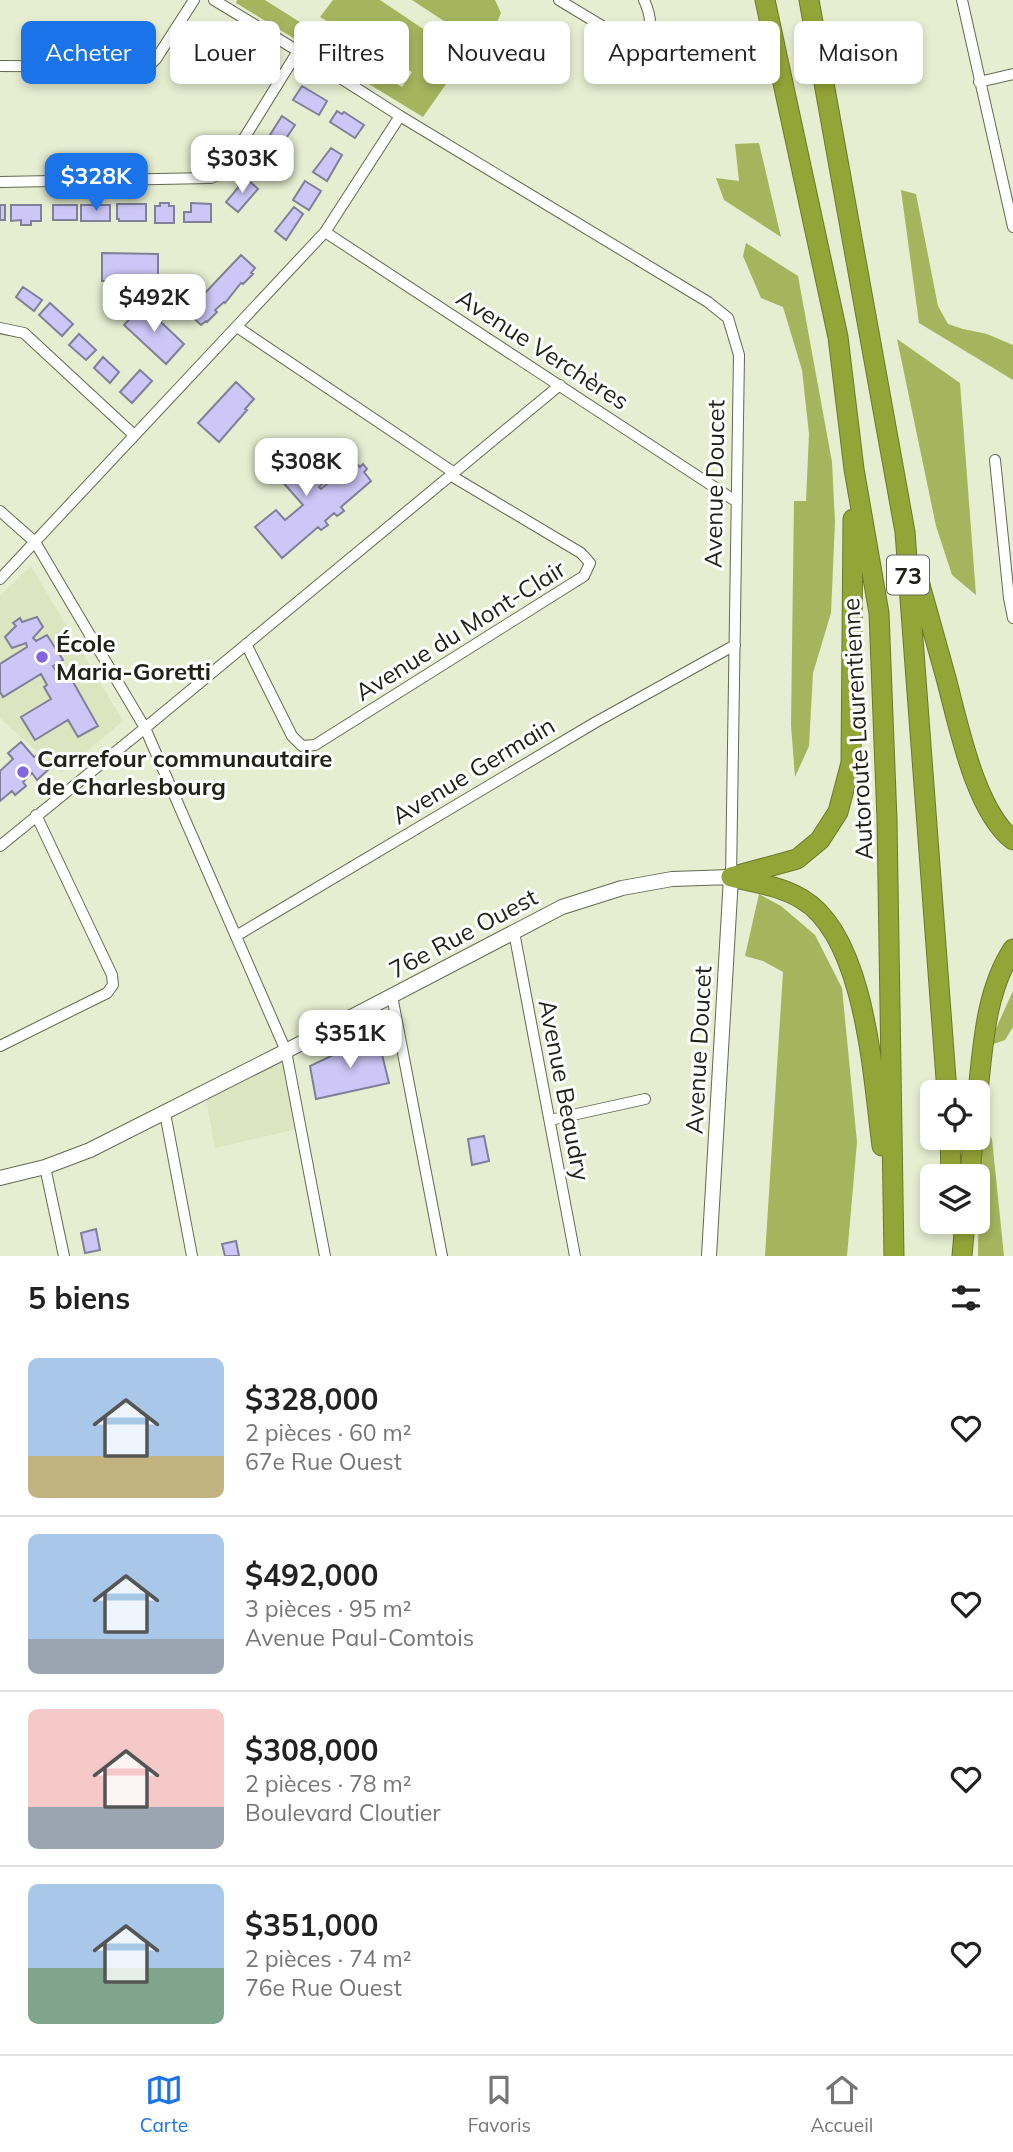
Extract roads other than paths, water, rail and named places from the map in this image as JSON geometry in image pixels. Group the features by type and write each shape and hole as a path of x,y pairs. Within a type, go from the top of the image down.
{"highway":[{"name":"Autoroute Laurentienne","path":"765,0 838,337 854,469 879,613 887,833 894,1256"},
{"name":"73","path":"809,0 905,532 946,1080"},
{"path":"731,877 797,859 820,840 838,812 851,763 854,469"},
{"path":"905,532 961,742 982,795 1004,834 1013,840"},
{"path":"731,877 776,888 802,899 825,919 844,950 863,1012 894,1228"},
{"path":"979,1080 992,998 1007,957 1013,949"},
{"path":"951,1234 952,1256"},
{"path":"962,1256 964,1234"}],"street":[{"path":"0,66 148,67 194,0"},
{"name":"Avenue Doucet","path":"214,0 294,48"},
{"path":"559,0 622,38 632,41 641,40 648,34 651,26 651,18 643,0"},
{"path":"962,0 979,82 1010,196 1013,227"},
{"path":"0,182 211,178 227,166 294,59"},
{"path":"979,82 1013,75"},
{"name":"Avenue Doucet","path":"350,84 708,302 728,318 739,355 731,877 709,1256"},
{"path":"0,579 325,232 400,117"},
{"name":"Avenue Verchères","path":"325,232 737,502"},
{"name":"Avenue du Mont-Clair","path":"237,327 451,473 581,553 590,562 584,576 315,745 302,746 292,736 246,644"},
{"path":"0,328 24,333 134,435"},
{"path":"0,846 560,385"},
{"path":"995,460 1013,618"},
{"path":"0,511 35,542 145,728 236,936 286,1051 325,1256"},
{"name":"Avenue Germain","path":"236,936 596,722 734,645"},
{"path":"0,1046 107,993 113,985 112,975 36,815"},
{"name":"76e Rue Ouest","path":"0,1178 46,1167 90,1150 562,907 622,888 672,879 731,877"},
{"name":"Avenue Beaudry","path":"514,932 575,1256"},
{"path":"392,996 442,1256"},
{"path":"550,1120 645,1099"},
{"path":"165,1113 192,1256"},
{"path":"46,1167 64,1256"}],"place":[{"name":"École Maria-Goretti","path":"42,657"},
{"name":"Carrefour communautaire de Charlesbourg","path":"23,772"}]}
